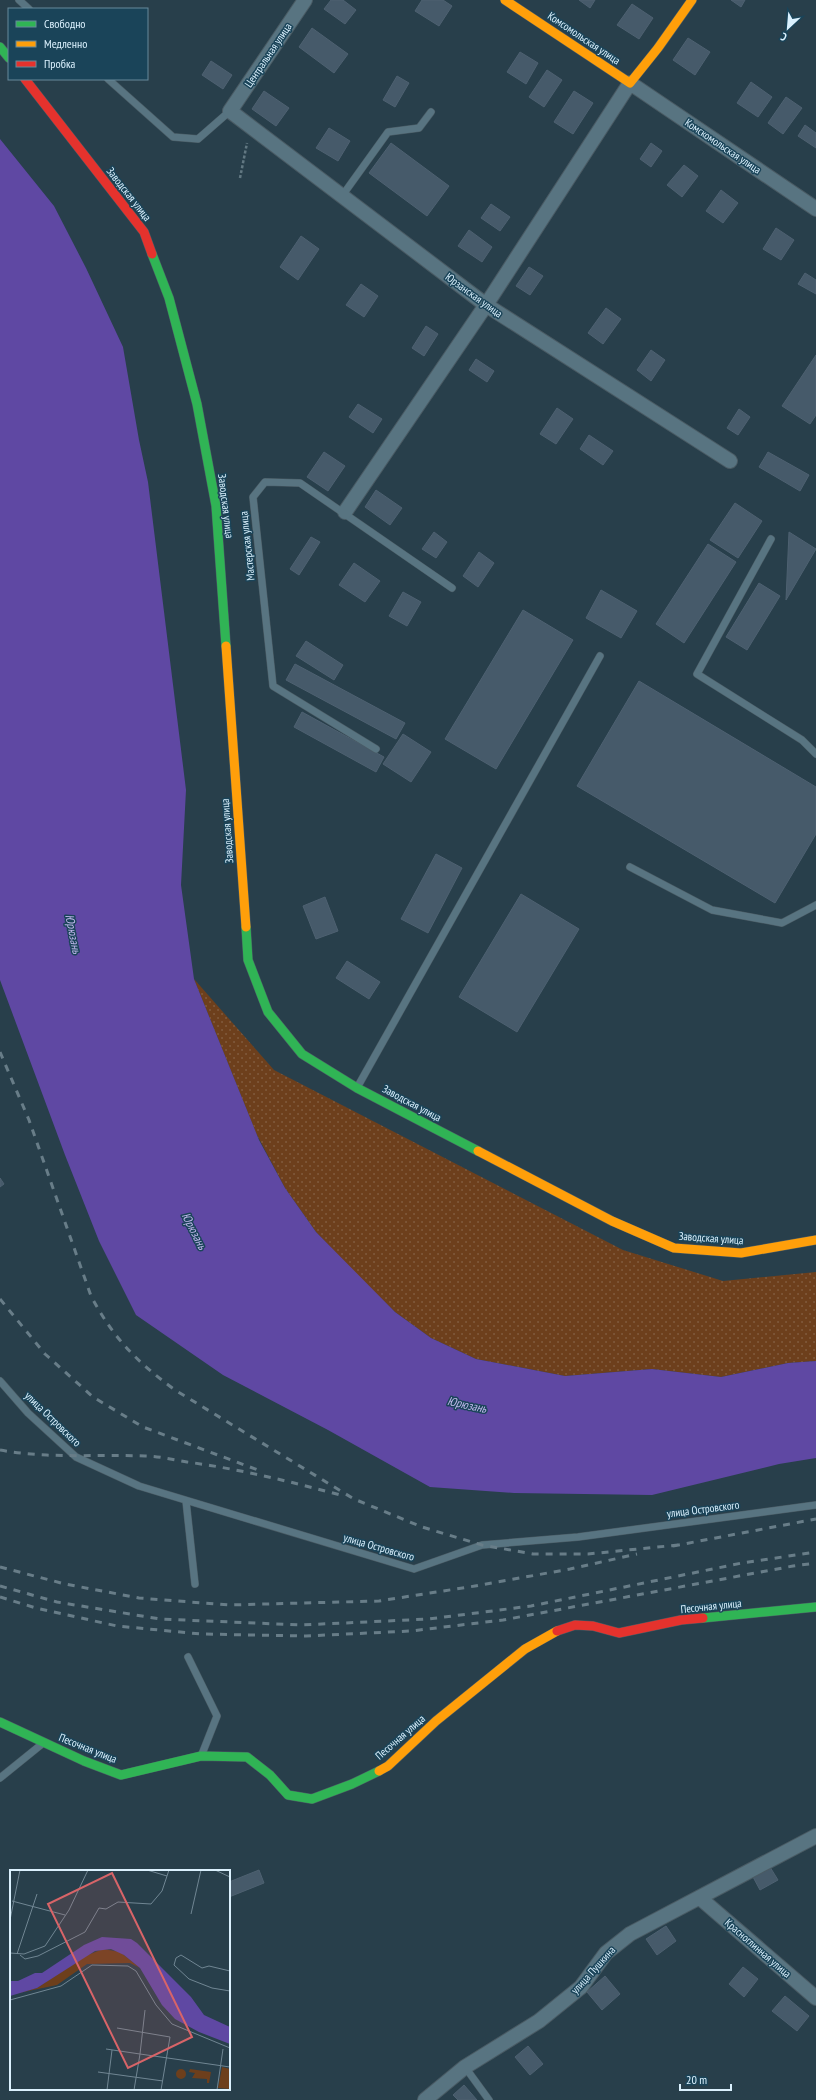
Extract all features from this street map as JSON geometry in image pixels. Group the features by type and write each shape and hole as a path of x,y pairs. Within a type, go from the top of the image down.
{"street":[{"name":"Центральная улица","path":"230,111 305,0"},
{"name":"Комсомольская улица","path":"505,0 630,83"},
{"path":"345,512 486,305 630,83 658,48 692,0"},
{"path":"0,47 8,57"},
{"name":"Заводская улица","path":"26,80 144,232 169,298 198,404 216,506 248,960 268,1012 302,1054 356,1088 612,1221 674,1248 742,1253 816,1240"},
{"name":"Комскомольская улица","path":"630,83 816,209"},
{"name":"Юрзанская улица","path":"230,111 486,305 730,461"},
{"name":"Песочная улица","path":"0,1722 44,1743 121,1775 201,1756 247,1757 270,1775 288,1795 312,1799 352,1784 388,1766 436,1721 525,1650 551,1633 575,1625 593,1626 619,1633 682,1620 816,1608"},
{"name":"улица Пушкина","path":"425,2100 465,2067 545,2016 581,1987 606,1953 630,1934 816,1836"},
{"name":"Красноглинная улица","path":"700,1898 816,1998"}],"lane":[{"path":"19,0 28,8"},
{"path":"109,80 172,137 198,139 230,111"},
{"path":"342,196 388,132 419,128 431,112"},
{"name":"Мастерская улица","path":"376,749 273,686 253,497 265,482 300,483 345,512 452,588"},
{"path":"771,539 697,674 802,740 816,754"},
{"path":"356,1088 600,656"},
{"path":"630,867 712,910 782,923 816,905"},
{"name":"улица Островского","path":"0,1381 28,1413 76,1457 138,1486 414,1569 482,1545 578,1537 816,1505"},
{"path":"186,1501 196,1584"},
{"path":"188,1657 217,1716 201,1756"},
{"path":"0,1778 44,1743"},
{"path":"465,2067 489,2100"}],"path":[{"path":"240,178 247,143 245,122"}],"shaded area":[{"path":"194,979 274,1070 623,1250 723,1281 816,1272 816,1361 788,1363 721,1377 652,1369 565,1376 476,1359 431,1338 395,1312 358,1276 316,1232 285,1188 256,1133"}],"water":[{"name":"Юрюзань","path":"0,139 54,206 86,268 123,347 139,440 148,482 186,790 181,885 194,979 259,1140 285,1188 316,1232 395,1312 431,1338 476,1359 565,1376 652,1369 721,1377 788,1363 816,1361 816,1458 779,1464 652,1495 514,1493 430,1487 328,1430 223,1375 136,1315 99,1241 65,1155 0,980"}],"building":[{"path":"331,0 343,0 356,10 345,24 324,9"},
{"path":"422,0 443,0 452,6 439,26 415,11"},
{"path":"579,0 595,0 590,8"},
{"path":"731,0 745,0 741,7"},
{"path":"632,4 653,18 639,39 617,25"},
{"path":"312,28 348,54 334,73 299,47"},
{"path":"688,38 710,52 695,75 673,60"},
{"path":"520,52 538,63 526,84 507,72"},
{"path":"211,61 232,75 223,89 202,75"},
{"path":"547,70 562,80 544,107 529,97"},
{"path":"397,76 409,83 395,107 383,100"},
{"path":"751,82 772,97 758,117 737,103"},
{"path":"264,91 289,108 276,126 252,109"},
{"path":"574,91 593,103 573,134 554,122"},
{"path":"786,97 802,108 783,134 768,123"},
{"path":"805,125 816,133 816,148 798,136"},
{"path":"329,128 350,141 338,161 316,148"},
{"path":"391,143 449,186 427,216 369,173"},
{"path":"651,143 662,151 651,167 640,159"},
{"path":"684,165 698,176 682,197 667,185"},
{"path":"721,190 738,203 723,223 706,211"},
{"path":"491,204 510,217 500,231 481,218"},
{"path":"776,228 794,240 781,260 763,249"},
{"path":"469,230 492,247 482,262 458,246"},
{"path":"301,236 319,249 298,280 280,267"},
{"path":"529,267 543,276 530,295 516,286"},
{"path":"805,273 816,280 816,294 798,284"},
{"path":"361,284 378,296 364,317 346,305"},
{"path":"606,308 621,319 603,344 588,333"},
{"path":"426,326 438,334 424,356 412,348"},
{"path":"651,350 665,360 651,381 637,370"},
{"path":"816,355 816,415 810,424 782,406"},
{"path":"476,359 494,371 487,382 469,370"},
{"path":"358,404 382,419 373,433 349,417"},
{"path":"557,408 573,419 556,444 540,434"},
{"path":"739,409 750,417 738,435 727,428"},
{"path":"589,435 613,451 603,465 580,449"},
{"path":"324,452 345,466 328,491 307,477"},
{"path":"768,452 809,475 800,491 759,467"},
{"path":"376,490 402,508 390,525 365,507"},
{"path":"735,503 762,521 738,558 710,540"},
{"path":"434,532 447,542 436,558 422,549"},
{"path":"789,532 816,549 786,600"},
{"path":"311,537 320,542 299,575 290,569"},
{"path":"708,544 736,562 684,643 656,624"},
{"path":"479,552 494,563 478,587 463,576"},
{"path":"354,563 380,581 365,602 339,585"},
{"path":"759,583 780,596 747,650 726,637"},
{"path":"601,590 637,611 621,638 586,618"},
{"path":"403,592 421,602 407,626 389,616"},
{"path":"523,610 573,640 496,769 445,739"},
{"path":"306,641 343,665 334,680 296,656"},
{"path":"295,664 405,723 396,739 286,680"},
{"path":"639,681 816,787 816,834 775,903 577,786"},
{"path":"302,712 384,757 376,772 294,727"},
{"path":"403,734 431,752 411,782 383,764"},
{"path":"436,854 462,868 428,933 401,919"},
{"path":"521,894 579,929 517,1032 459,997"},
{"path":"325,897 338,931 316,939 303,906"},
{"path":"347,961 380,982 369,999 336,978"},
{"path":"0,1178 4,1184 0,1187"},
{"path":"770,1867 778,1880 760,1890 753,1877"},
{"path":"259,1870 264,1883 230,1897 230,1882"},
{"path":"666,1926 676,1941 657,1955 646,1939"},
{"path":"743,1967 758,1979 744,1997 729,1984"},
{"path":"605,1976 620,1994 602,2010 587,1992"},
{"path":"785,1996 809,2016 797,2031 772,2011"},
{"path":"528,2046 543,2064 530,2075 515,2057"},
{"path":"464,2085 477,2100 458,2100 453,2095"}],"railway":[{"path":"0,1052 29,1120 91,1296 117,1337 137,1359 175,1390 354,1499 422,1527 482,1545 533,1554 588,1554 678,1545"},
{"path":"0,1299 45,1354 93,1397 143,1427 258,1470"},
{"path":"0,1450 18,1453 54,1455 156,1457 246,1472 344,1496"},
{"path":"673,1546 816,1519"},
{"path":"0,1586 57,1602 160,1619 301,1625 429,1619 531,1606 742,1563 816,1552"},
{"path":"0,1567 65,1584 139,1598 229,1605 379,1601 570,1569 637,1554"},
{"path":"0,1597 36,1608 117,1626 201,1634 306,1636 411,1631 503,1620 816,1563"}],"traffic: fast":[{"path":"0,47 8,57"},
{"path":"152,254 169,298 197,404 216,506 226,646"},
{"path":"246,927 248,960 268,1012 302,1054 357,1088 478,1151"},
{"path":"703,1618 816,1607"},
{"path":"0,1722 84,1761 121,1775 201,1756 247,1757 270,1775 288,1795 312,1799 352,1784 379,1771"}],"traffic: slow":[{"path":"505,0 630,83 658,48 692,0"},
{"path":"226,646 246,927"},
{"path":"478,1151 612,1221 674,1248 741,1253 816,1240"},
{"path":"379,1771 388,1766 436,1721 525,1649 557,1631"}],"traffic: jam":[{"path":"26,80 144,232 152,254"},
{"path":"557,1631 575,1625 593,1626 619,1633 681,1620 703,1618"}]}
